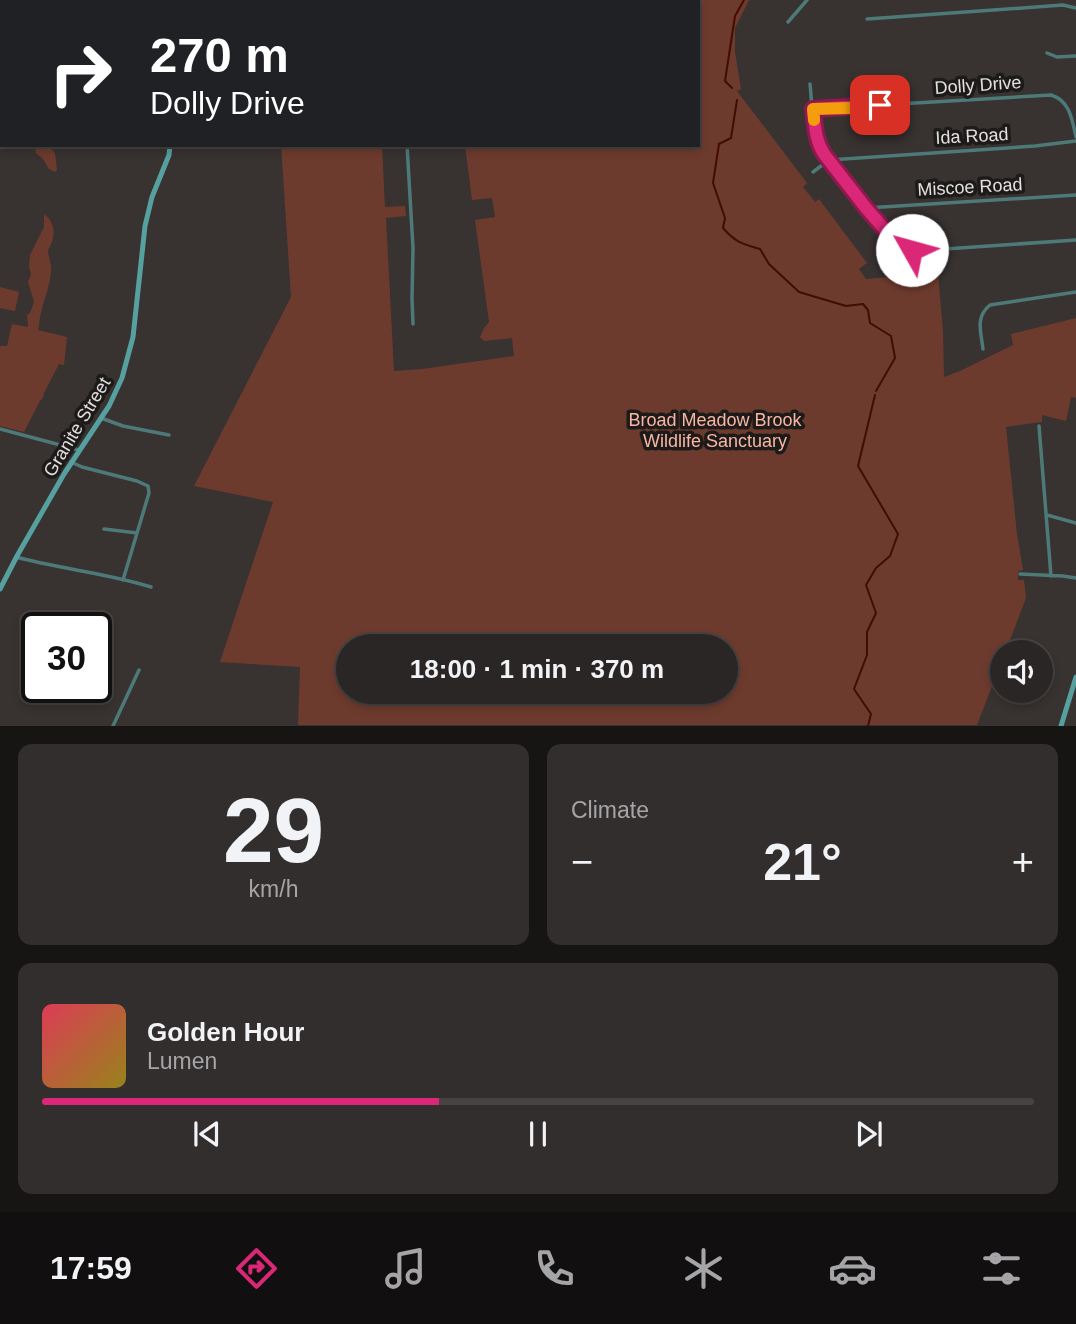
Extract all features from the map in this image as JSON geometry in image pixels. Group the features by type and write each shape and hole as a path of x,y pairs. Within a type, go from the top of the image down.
{"street":[{"path":"788,22 807,0"},
{"path":"1032,0 1033,7"},
{"path":"1069,0 1069,6"},
{"path":"867,19 1033,7 1076,8"},
{"path":"1047,53 1057,57 1076,56"},
{"path":"810,83 819,146 866,208 898,244 912,250 1076,240"},
{"name":"Dolly Drive","path":"813,109 1051,95 1058,97 1066,105 1076,139"},
{"name":"Ida Road","path":"829,160 976,151 1076,139"},
{"name":"Granite Street","path":"0,589 16,556 71,462 116,394 133,337 145,226 170,147"},
{"path":"407,147 413,248 413,324"},
{"path":"813,172 829,160"},
{"name":"Miscoe Road","path":"866,208 1076,195"},
{"path":"983,349 980,319 990,305 1076,292"},
{"path":"101,418 123,426 169,435"},
{"path":"1039,426 1051,576"},
{"path":"0,429 79,450"},
{"path":"71,462 137,481 149,488 123,580"},
{"path":"1046,515 1076,523"},
{"path":"104,529 137,533"},
{"path":"16,556 150,587"},
{"path":"1020,574 1076,578"},
{"path":"113,726 139,670"},
{"path":"1061,726 1076,677"}],"green space":[{"name":"Broad Meadow Brook Wildlife Sanctuary","path":"700,0 749,0 735,28 735,52 741,89 737,91 807,183 803,187 815,202 819,199 867,263 859,269 866,279 938,273 944,377 1013,345 1011,334 1076,318 1076,398 1071,397 1066,421 1042,415 1042,422 1006,427 1023,570 1018,571 1018,580 1024,580 1026,598 1010,640 990,640 990,692 977,725 298,725 300,667 220,662 273,502 194,486 291,297 281,147 382,147 385,207 405,206 406,216 386,218 394,371 514,356 512,338 484,341 480,337 489,322 475,220 495,217 492,198 472,200 465,147 700,147"},
{"path":"50,147 55,153 55,172 49,169 35,149"},
{"path":"44,214 53,226 53,236 48,250 50,278 38,330 67,337 64,365 59,364 24,432 0,426 0,346 7,346 12,324 28,327 27,315 34,302 28,282 31,274 30,255 44,227"},
{"path":"0,287 19,292 15,311 0,308"}],"waterway":[{"path":"732,88 725,81 735,16 744,0"},
{"path":"737,100 731,138 719,144 713,183 725,218 723,228 739,242 760,249 769,264 799,292 846,306 863,304 868,310 870,323 891,336 895,358 876,391"},
{"path":"868,726 871,714 854,689 867,655 867,632 876,613 866,585 876,568 890,556 898,534 858,466 875,395"}],"slow traffic":[{"path":"814,120 813,109 851,108"}],"route":[{"path":"880,105 813,109 816,133 824,154 866,208 898,244 912,250"}]}
